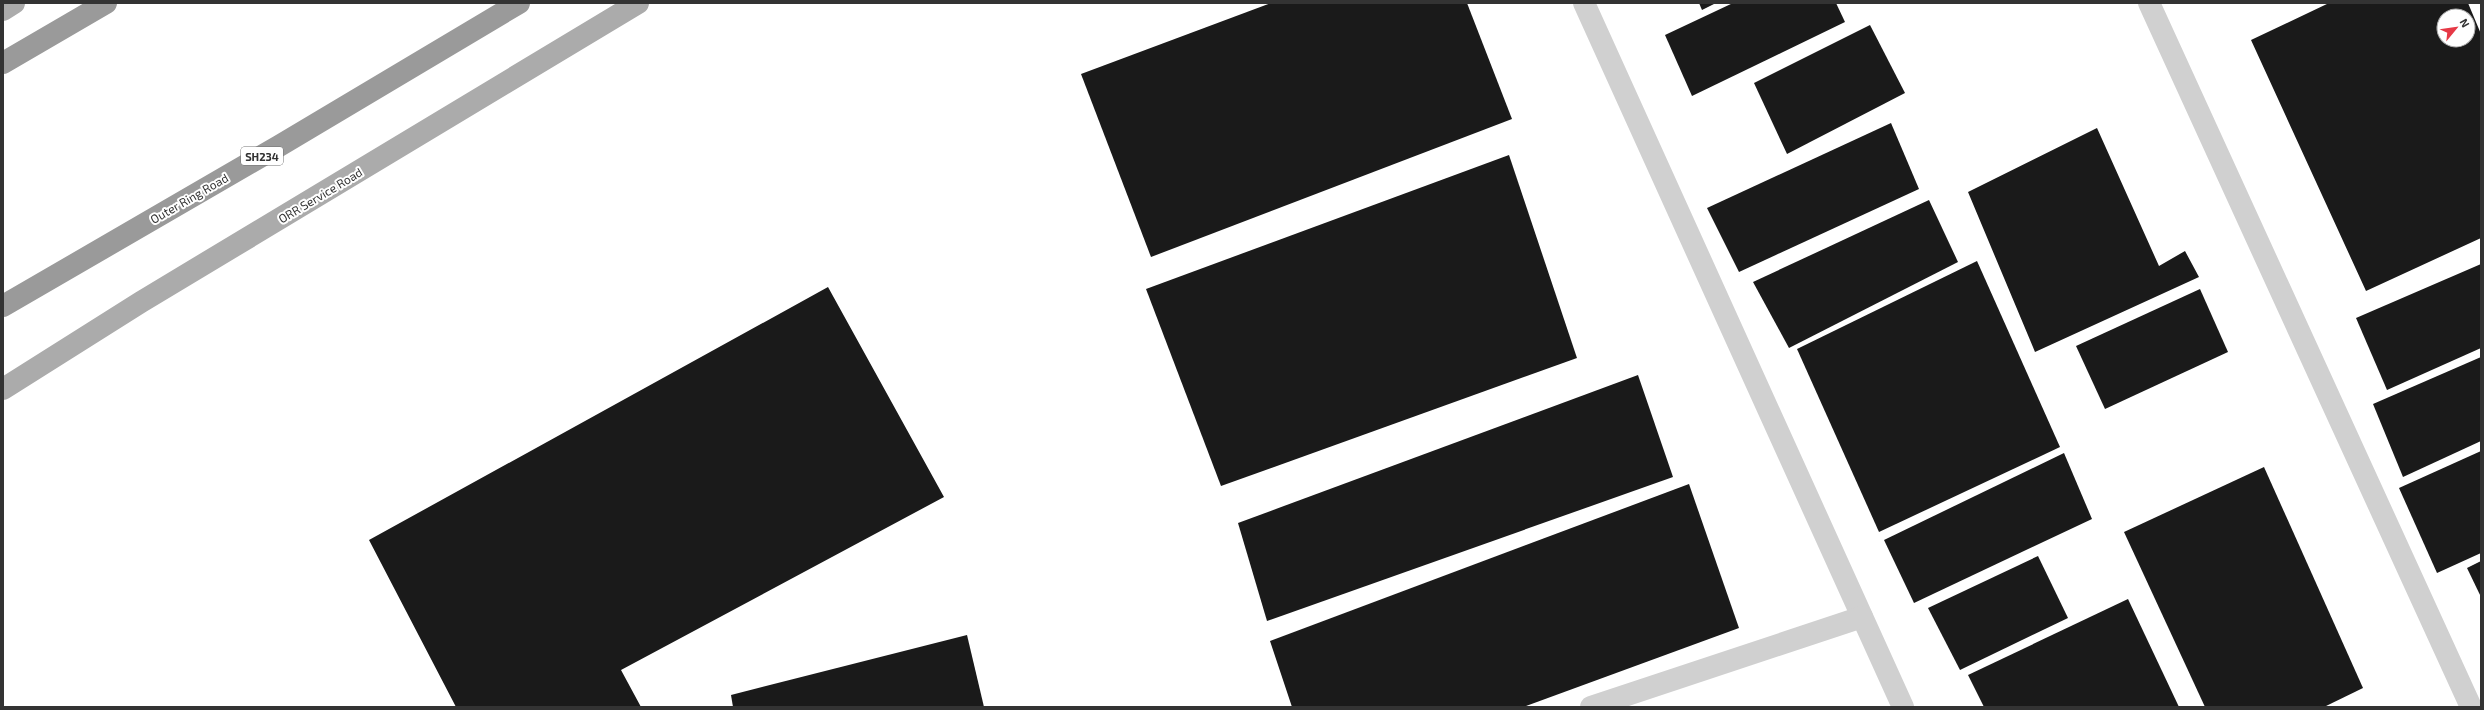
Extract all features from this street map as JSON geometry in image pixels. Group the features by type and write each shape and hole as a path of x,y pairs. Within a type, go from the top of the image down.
{"highway":[{"path":"3,62 106,3"},
{"name":"Outer Ring Road","path":"3,306 279,146 518,3"}],"main road":[{"path":"3,10 14,3"},
{"name":"ORR Service Road","path":"3,389 141,302 638,3"}],"street":[{"path":"1584,3 1903,707"},
{"path":"2149,3 2471,707"},
{"path":"1591,707 1862,617"}],"building":[{"path":"1271,3 1467,3 1512,119 1151,257 1081,74"},
{"path":"1699,3 1716,3 1702,10"},
{"path":"1733,3 1836,3 1845,22 1692,96 1665,35"},
{"path":"2329,3 2468,3 2470,8 2436,8 2436,48 2476,48 2476,22 2481,34 2481,238 2366,291 2251,40"},
{"path":"1870,25 1905,93 1787,154 1754,83"},
{"path":"1891,123 1919,189 1739,272 1707,208"},
{"path":"2097,128 2159,266 2185,251 2199,277 2035,352 1968,192"},
{"path":"1509,155 1577,358 1221,486 1146,289"},
{"path":"1929,200 1958,262 1789,348 1753,282"},
{"path":"1977,261 2060,447 1879,532 1797,349"},
{"path":"2481,264 2481,348 2387,390 2356,318"},
{"path":"828,287 944,497 621,670 641,707 456,707 369,540"},
{"path":"2200,289 2228,352 2105,409 2076,346"},
{"path":"2481,357 2481,441 2403,477 2373,404"},
{"path":"1638,375 1673,477 1267,621 1238,523"},
{"path":"2481,451 2481,553 2437,573 2399,488"},
{"path":"2064,453 2092,519 1914,603 1884,540"},
{"path":"2264,467 2363,688 2324,707 2205,707 2124,532"},
{"path":"1689,484 1739,628 1523,707 1292,707 1270,641"},
{"path":"2038,556 2068,618 1960,670 1928,608"},
{"path":"2481,561 2481,597 2467,568"},
{"path":"2128,599 2179,707 1984,707 1968,675"},
{"path":"967,635 984,707 733,707 731,695"}]}
